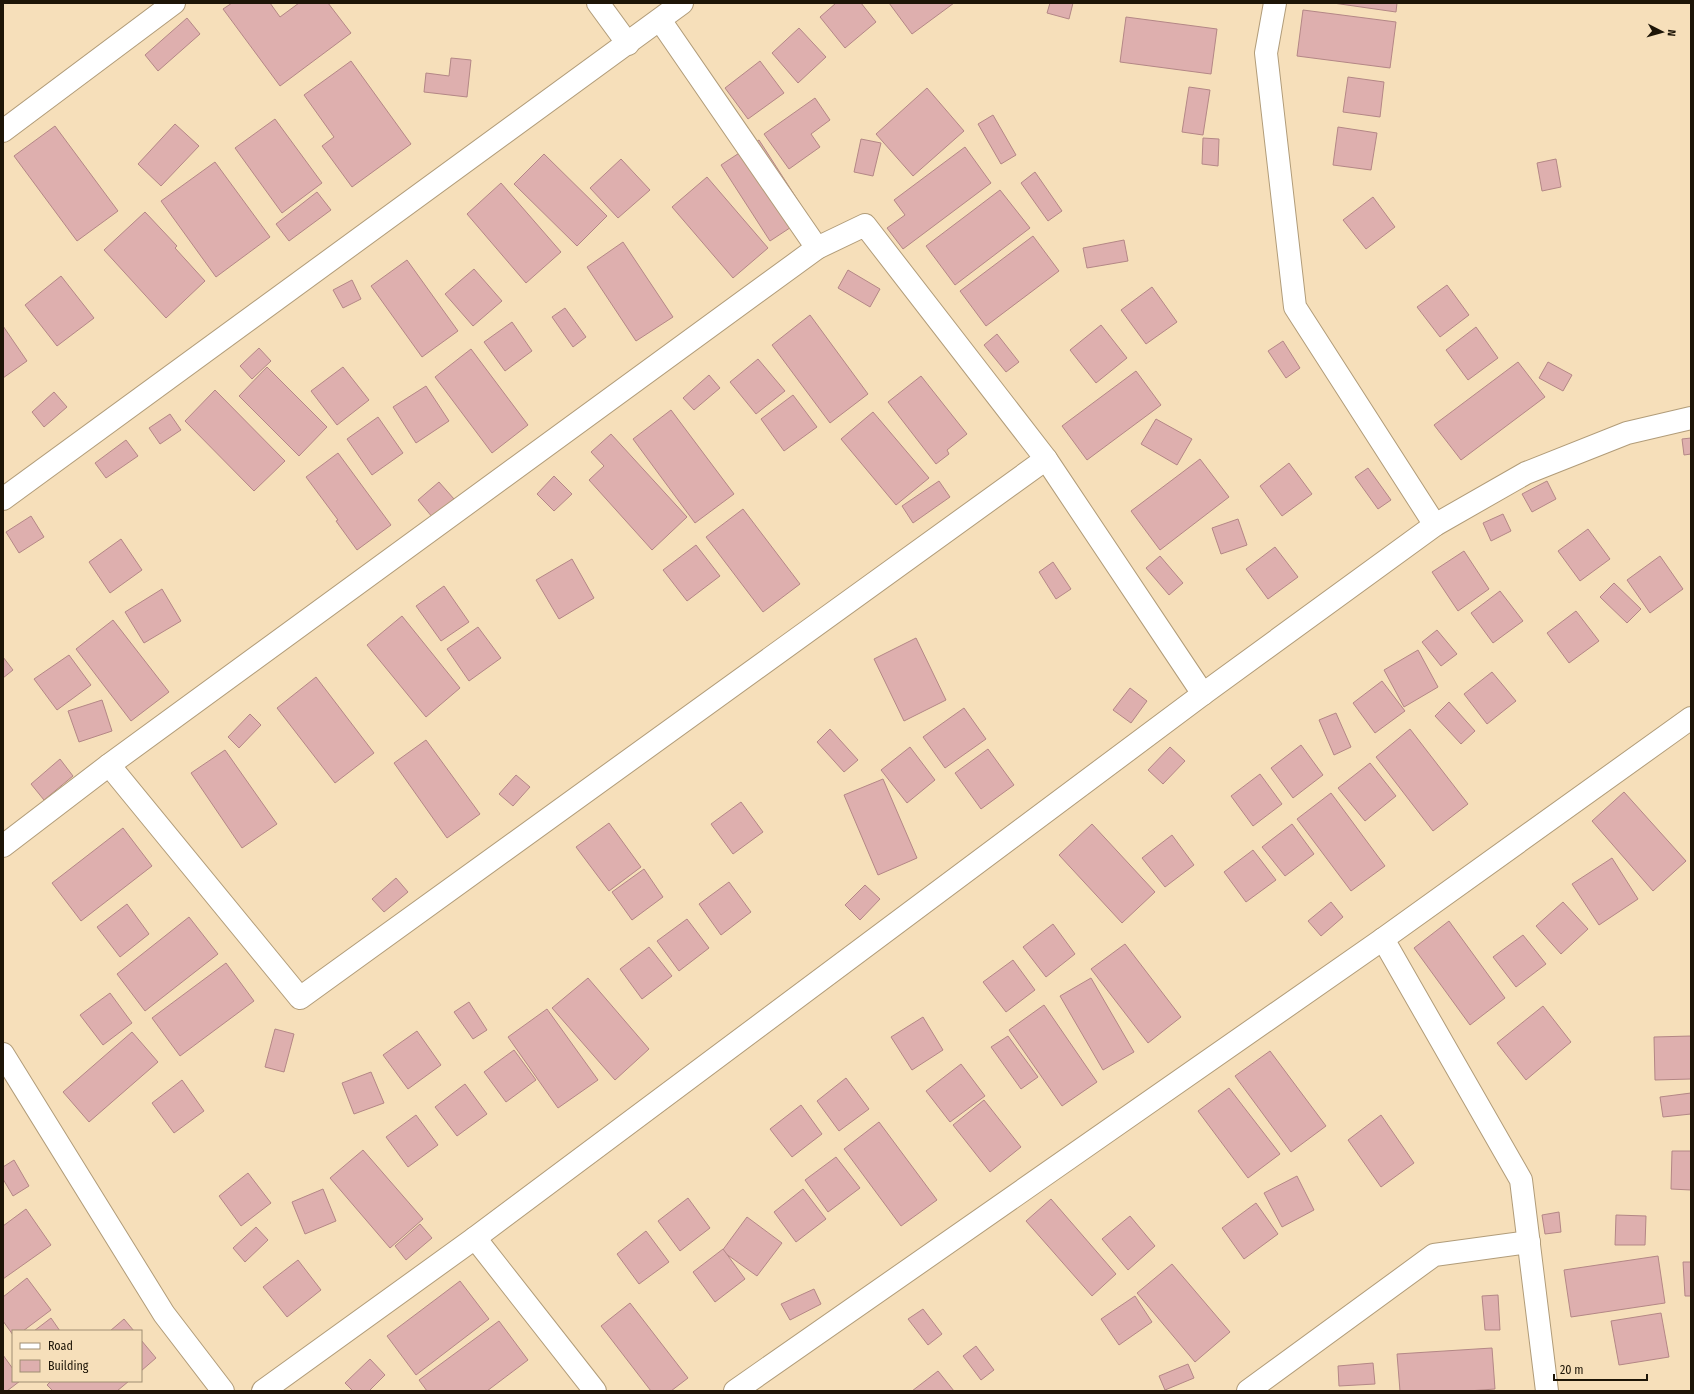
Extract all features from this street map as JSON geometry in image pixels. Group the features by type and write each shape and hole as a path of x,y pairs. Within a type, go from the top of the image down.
{"street":[{"path":"3,131 174,3"},
{"path":"598,3 628,44"},
{"path":"3,500 682,3"},
{"path":"1276,3 1266,53 1295,307 1435,525"},
{"path":"660,20 817,248"},
{"path":"3,846 109,765 817,248 865,225 1046,459 1202,694"},
{"path":"263,1391 475,1238 1202,694 1435,525 1526,474 1627,433 1691,418"},
{"path":"109,765 300,998 1046,459"},
{"path":"735,1391 1383,939 1691,718"},
{"path":"1383,939 1521,1180 1547,1391"},
{"path":"3,1054 164,1314 223,1391"},
{"path":"475,1238 595,1391"},
{"path":"1253,1389 1434,1255 1529,1242"}],"building":[{"path":"232,3 270,3 280,17 299,3 328,3 351,33 280,86 223,9"},
{"path":"836,3 861,3 876,22 845,48 820,17"},
{"path":"889,3 954,3 912,34"},
{"path":"1050,3 1073,3 1069,19 1047,13"},
{"path":"1333,3 1397,3 1396,12"},
{"path":"1303,10 1396,22 1390,68 1297,56"},
{"path":"1126,17 1217,29 1211,74 1120,62"},
{"path":"187,18 200,34 158,71 145,55"},
{"path":"799,28 826,57 798,83 772,53"},
{"path":"451,58 471,60 467,97 424,92 426,73 449,76"},
{"path":"351,61 411,144 352,187 322,146 334,137 304,95"},
{"path":"760,61 784,93 748,119 725,88"},
{"path":"1348,77 1384,82 1380,117 1343,112"},
{"path":"1189,87 1210,90 1203,135 1182,132"},
{"path":"927,88 964,131 913,176 876,134"},
{"path":"815,98 830,120 811,134 820,147 789,169 764,134"},
{"path":"993,115 1016,155 1001,164 978,124"},
{"path":"275,119 322,183 282,213 235,148"},
{"path":"175,124 199,146 161,186 138,164"},
{"path":"55,126 118,211 77,241 14,156"},
{"path":"1338,127 1377,133 1371,170 1333,165"},
{"path":"1203,138 1219,139 1218,166 1202,164"},
{"path":"861,139 881,143 873,176 854,172"},
{"path":"759,140 808,216 770,241 721,165"},
{"path":"965,147 991,183 903,249 887,228 905,215 894,200"},
{"path":"544,154 607,216 577,246 514,184"},
{"path":"621,159 650,190 618,218 590,188"},
{"path":"1556,159 1561,187 1542,191 1537,163"},
{"path":"215,162 270,237 216,277 161,201"},
{"path":"1035,172 1062,211 1048,221 1021,183"},
{"path":"707,177 768,248 733,278 672,207"},
{"path":"501,183 561,252 526,283 467,214"},
{"path":"1000,190 1030,228 955,285 926,246"},
{"path":"317,192 331,210 289,241 276,224"},
{"path":"1373,197 1395,227 1366,249 1343,220"},
{"path":"145,212 177,246 175,248 205,281 166,318 104,250"},
{"path":"1033,236 1059,271 986,326 960,291"},
{"path":"1124,240 1128,261 1087,268 1083,248"},
{"path":"623,242 673,317 636,341 587,267"},
{"path":"407,260 458,331 422,357 371,286"},
{"path":"474,269 502,301 473,326 445,294"},
{"path":"848,270 880,289 870,307 838,288"},
{"path":"61,276 94,318 57,346 25,305"},
{"path":"352,280 361,299 343,308 333,290"},
{"path":"1447,285 1469,315 1440,337 1417,307"},
{"path":"1152,287 1177,322 1146,344 1121,310"},
{"path":"565,308 586,337 573,347 552,317"},
{"path":"810,315 868,394 830,423 772,345"},
{"path":"512,322 532,351 505,371 484,342"},
{"path":"1101,325 1127,358 1096,383 1070,350"},
{"path":"3,326 27,361 3,378"},
{"path":"1476,327 1498,358 1468,380 1446,350"},
{"path":"997,334 1019,362 1006,372 984,345"},
{"path":"1283,341 1300,368 1286,378 1268,351"},
{"path":"259,348 271,361 252,379 240,366"},
{"path":"471,349 528,425 492,453 435,377"},
{"path":"758,359 785,391 756,414 730,382"},
{"path":"1518,362 1545,397 1461,460 1434,425"},
{"path":"1548,362 1572,375 1563,391 1539,378"},
{"path":"267,367 327,427 299,456 239,396"},
{"path":"343,367 369,400 337,425 311,391"},
{"path":"1136,371 1161,405 1087,460 1062,426"},
{"path":"709,375 720,388 694,410 683,398"},
{"path":"921,376 967,434 947,450 949,454 936,464 888,402"},
{"path":"426,386 449,421 416,443 393,407"},
{"path":"215,390 285,461 254,491 185,421"},
{"path":"54,392 67,407 44,427 32,412"},
{"path":"793,395 817,427 784,451 761,419"},
{"path":"671,410 734,494 695,523 633,439"},
{"path":"873,412 929,478 896,505 841,439"},
{"path":"170,414 181,430 160,444 149,428"},
{"path":"378,417 403,453 372,475 347,439"},
{"path":"1156,419 1192,439 1177,465 1141,444"},
{"path":"611,434 687,517 652,550 589,480 604,466 591,452"},
{"path":"1691,438 1691,454 1684,455 1682,439"},
{"path":"126,440 138,456 106,478 95,463"},
{"path":"338,453 391,525 357,550 336,521 338,520 306,477"},
{"path":"1200,459 1229,497 1160,550 1131,511"},
{"path":"1289,463 1312,494 1282,516 1260,486"},
{"path":"1368,468 1391,500 1378,509 1355,477"},
{"path":"554,476 572,494 554,511 537,494"},
{"path":"939,481 950,497 913,523 902,506"},
{"path":"1547,481 1556,499 1532,512 1522,494"},
{"path":"439,482 454,499 433,518 418,500"},
{"path":"743,509 800,584 763,612 706,537"},
{"path":"1503,514 1511,531 1491,541 1483,523"},
{"path":"31,516 44,537 19,553 6,532"},
{"path":"1238,519 1247,545 1221,554 1212,528"},
{"path":"1588,529 1610,559 1580,581 1558,551"},
{"path":"121,539 142,570 110,593 89,562"},
{"path":"696,545 720,576 687,601 663,570"},
{"path":"1275,547 1298,577 1268,599 1246,569"},
{"path":"1464,551 1489,589 1458,611 1432,572"},
{"path":"1160,556 1183,583 1169,595 1146,568"},
{"path":"1660,556 1683,589 1650,613 1627,580"},
{"path":"572,559 594,598 559,619 536,580"},
{"path":"1053,562 1071,589 1056,599 1039,572"},
{"path":"1614,583 1641,609 1627,623 1600,597"},
{"path":"444,586 469,622 441,641 416,606"},
{"path":"162,589 181,621 144,643 125,612"},
{"path":"1500,591 1523,621 1493,643 1471,613"},
{"path":"1576,611 1599,641 1569,663 1547,633"},
{"path":"402,616 460,688 426,717 367,645"},
{"path":"113,620 169,692 131,721 76,649"},
{"path":"478,627 501,658 469,681 447,649"},
{"path":"1437,630 1457,654 1441,666 1422,642"},
{"path":"916,638 946,700 904,721 874,659"},
{"path":"1418,650 1438,687 1404,707 1384,670"},
{"path":"69,655 91,685 57,710 34,679"},
{"path":"3,657 13,670 3,678"},
{"path":"1492,672 1516,701 1487,724 1464,694"},
{"path":"316,677 374,753 335,783 277,708"},
{"path":"1382,681 1405,711 1375,733 1353,703"},
{"path":"1130,688 1147,701 1131,723 1113,710"},
{"path":"102,700 112,731 79,742 68,711"},
{"path":"1449,702 1475,731 1461,744 1435,716"},
{"path":"964,708 986,739 945,768 923,737"},
{"path":"1336,713 1351,747 1334,755 1319,720"},
{"path":"250,714 261,725 239,748 228,737"},
{"path":"830,729 858,760 844,772 817,742"},
{"path":"1410,729 1468,804 1433,831 1376,757"},
{"path":"426,740 480,814 447,838 394,763"},
{"path":"1301,745 1323,775 1293,798 1271,768"},
{"path":"910,747 935,780 907,803 881,770"},
{"path":"1170,747 1185,761 1163,784 1148,770"},
{"path":"988,749 1014,785 981,809 955,773"},
{"path":"225,750 277,824 242,848 191,773"},
{"path":"60,759 73,776 44,800 31,784"},
{"path":"1370,763 1396,796 1365,821 1338,788"},
{"path":"1260,774 1282,804 1253,826 1231,796"},
{"path":"516,775 530,787 513,806 499,794"},
{"path":"883,779 917,858 878,875 844,795"},
{"path":"1624,792 1686,861 1653,891 1592,821"},
{"path":"1331,793 1385,866 1351,891 1297,819"},
{"path":"741,802 763,832 733,854 711,824"},
{"path":"609,823 641,867 609,891 576,847"},
{"path":"1092,824 1155,892 1122,923 1059,855"},
{"path":"1292,824 1314,854 1285,876 1262,847"},
{"path":"123,828 152,866 81,921 52,883"},
{"path":"1172,835 1194,865 1165,887 1142,858"},
{"path":"1253,850 1276,880 1246,902 1224,872"},
{"path":"1612,858 1638,899 1599,925 1572,884"},
{"path":"644,869 663,897 632,920 612,892"},
{"path":"396,878 408,892 384,912 372,899"},
{"path":"729,882 751,912 721,935 699,904"},
{"path":"865,885 880,899 860,920 845,905"},
{"path":"1331,902 1343,917 1321,936 1308,921"},
{"path":"1563,902 1588,929 1561,954 1536,926"},
{"path":"127,904 149,934 120,957 97,927"},
{"path":"189,917 218,954 145,1011 117,974"},
{"path":"687,919 709,948 679,971 657,941"},
{"path":"1449,921 1505,998 1470,1025 1414,948"},
{"path":"1053,924 1075,954 1046,977 1023,947"},
{"path":"1523,935 1546,964 1516,987 1493,957"},
{"path":"1125,944 1181,1017 1148,1043 1091,969"},
{"path":"649,947 672,976 642,999 620,969"},
{"path":"1013,960 1035,990 1006,1012 983,982"},
{"path":"226,963 254,1001 180,1056 152,1018"},
{"path":"588,978 649,1049 615,1080 552,1008"},
{"path":"1091,978 1134,1052 1103,1070 1060,996"},
{"path":"110,993 132,1023 103,1045 80,1015"},
{"path":"469,1002 487,1030 473,1039 454,1012"},
{"path":"1044,1005 1097,1082 1062,1106 1009,1030"},
{"path":"1543,1006 1571,1042 1526,1080 1497,1043"},
{"path":"547,1009 598,1080 558,1108 508,1037"},
{"path":"923,1017 943,1050 912,1070 891,1037"},
{"path":"275,1029 294,1034 284,1072 265,1067"},
{"path":"417,1031 441,1065 408,1089 383,1055"},
{"path":"132,1032 158,1062 89,1122 63,1092"},
{"path":"1008,1036 1038,1077 1021,1089 991,1047"},
{"path":"1691,1036 1691,1079 1655,1080 1654,1037"},
{"path":"514,1050 536,1080 506,1102 484,1072"},
{"path":"1270,1051 1326,1126 1291,1152 1235,1076"},
{"path":"961,1064 985,1096 950,1122 926,1091"},
{"path":"371,1072 384,1103 354,1114 342,1083"},
{"path":"846,1078 869,1109 839,1131 817,1101"},
{"path":"182,1080 204,1111 174,1133 152,1103"},
{"path":"465,1084 487,1114 457,1136 435,1107"},
{"path":"1229,1088 1280,1154 1248,1178 1198,1111"},
{"path":"1691,1093 1691,1114 1663,1117 1660,1097"},
{"path":"984,1100 1021,1147 990,1172 953,1125"},
{"path":"801,1105 822,1134 792,1157 770,1129"},
{"path":"416,1115 438,1145 408,1167 386,1137"},
{"path":"1381,1115 1414,1163 1381,1187 1348,1140"},
{"path":"879,1122 937,1200 901,1226 844,1149"},
{"path":"363,1150 423,1219 390,1248 330,1178"},
{"path":"1672,1151 1691,1151 1691,1190 1671,1189"},
{"path":"836,1157 860,1188 828,1212 805,1180"},
{"path":"14,1160 29,1186 13,1196 3,1179 3,1167"},
{"path":"248,1173 271,1203 241,1226 219,1196"},
{"path":"1297,1176 1314,1210 1282,1227 1264,1193"},
{"path":"323,1189 336,1221 305,1234 292,1202"},
{"path":"803,1189 826,1219 796,1242 774,1212"},
{"path":"688,1198 710,1228 680,1251 658,1221"},
{"path":"1051,1199 1116,1274 1092,1296 1026,1221"},
{"path":"1256,1203 1278,1234 1244,1259 1222,1228"},
{"path":"26,1209 51,1245 3,1279 3,1226"},
{"path":"1559,1212 1561,1232 1545,1234 1542,1215"},
{"path":"1616,1215 1646,1216 1645,1245 1615,1245"},
{"path":"1130,1216 1155,1246 1128,1270 1102,1239"},
{"path":"747,1217 782,1243 757,1276 722,1251"},
{"path":"420,1224 432,1238 406,1260 395,1246"},
{"path":"256,1227 268,1240 245,1262 233,1248"},
{"path":"646,1231 669,1262 639,1284 617,1254"},
{"path":"723,1249 745,1279 715,1302 693,1272"},
{"path":"1658,1256 1665,1303 1571,1317 1564,1270"},
{"path":"298,1260 321,1290 287,1317 263,1287"},
{"path":"1683,1262 1691,1262 1691,1296 1685,1296"},
{"path":"1172,1264 1230,1332 1195,1362 1137,1293"},
{"path":"27,1278 51,1310 24,1330 12,1330 12,1334 3,1321 3,1297"},
{"path":"460,1281 489,1319 416,1375 387,1336"},
{"path":"814,1289 821,1304 790,1320 781,1304"},
{"path":"1498,1295 1500,1330 1485,1330 1482,1296"},
{"path":"1135,1296 1152,1322 1119,1345 1101,1319"},
{"path":"630,1303 688,1378 671,1391 651,1391 601,1326"},
{"path":"923,1309 942,1334 928,1345 908,1319"},
{"path":"1661,1313 1669,1357 1619,1365 1611,1321"},
{"path":"51,1318 59,1330 35,1330"},
{"path":"124,1319 133,1330 111,1330"},
{"path":"499,1321 528,1360 487,1391 427,1391 419,1380"},
{"path":"142,1341 156,1358 142,1370"},
{"path":"976,1346 994,1370 981,1380 963,1356"},
{"path":"1492,1348 1495,1389 1468,1391 1400,1391 1397,1354"},
{"path":"3,1355 12,1368 12,1382 19,1382 7,1391 3,1391"},
{"path":"370,1359 385,1375 369,1391 353,1391 345,1383"},
{"path":"1373,1363 1375,1384 1339,1386 1338,1366"},
{"path":"1188,1364 1194,1378 1165,1390 1159,1376"},
{"path":"938,1371 954,1391 912,1391"},
{"path":"50,1382 128,1382 117,1391 53,1391 47,1385"}]}
